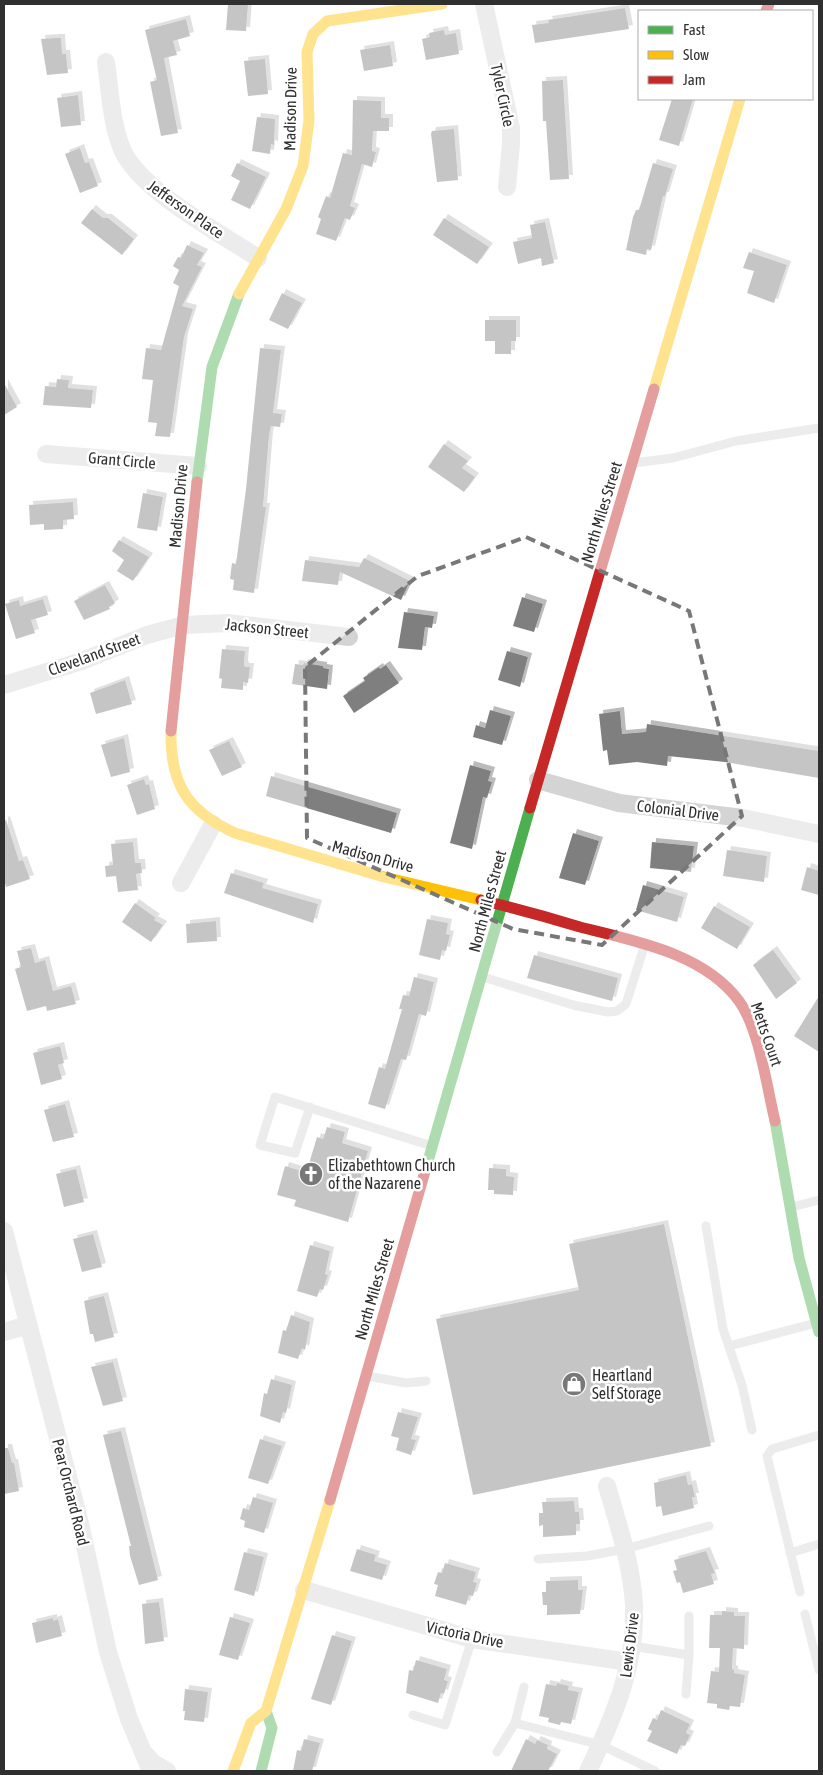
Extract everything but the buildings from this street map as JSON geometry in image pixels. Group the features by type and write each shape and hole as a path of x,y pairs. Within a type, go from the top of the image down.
{"street":[{"name":"Madison Drive","path":"442,4 327,21 316,30 309,42 307,57 309,138 304,162 287,210 235,301 216,351 210,377 198,466 184,625 174,701 172,755 176,777 185,797 198,812 213,824 235,834 384,877 502,905"},
{"name":"Tyler Circle","path":"484,4 511,128 506,187"},
{"name":"Jefferson Place","path":"106,62 116,133 122,150 132,166 158,191 258,258"},
{"name":"North Miles Street","path":"233,1771 251,1723 266,1711 304,1590 432,1146 483,977 538,780 740,100"},
{"name":"Grant Circle","path":"46,454 198,466"},
{"name":"Jackson Street","path":"184,625 227,623 349,637"},
{"name":"Cleveland Street","path":"4,685 82,661 147,635 184,625"},
{"name":"Colonial Drive","path":"538,780 619,803 742,818 819,834"},
{"path":"181,884 213,824"},
{"name":"Metts Court","path":"502,905 644,946 697,965 727,987 739,1001 748,1018 760,1057 781,1145 799,1258 813,1286 818,1327"},
{"name":"Pear Orchard Road","path":"4,1231 79,1519 108,1652 142,1751 151,1771"},
{"path":"4,1332 28,1325"},
{"name":"Lewis Drive","path":"588,1771 620,1700 631,1654 633,1593 625,1549 607,1486"},
{"name":"Victoria Drive","path":"304,1590 472,1638 631,1654"},
{"name":"North Miles Street","path":"261,1771 272,1728 266,1711"},
{"name":"Pear Orchard Road","path":"142,1751 153,1763 167,1771"}],"lane":[{"path":"633,463 673,458 736,441 819,428"},
{"path":"483,977 573,1005 608,1012 617,1011 626,1004 644,946"},
{"path":"310,1107 295,1153 260,1145 275,1096 310,1107 432,1146"},
{"path":"792,1208 819,1200"},
{"path":"706,1226 719,1309 742,1385 752,1430"},
{"path":"729,1346 818,1327"},
{"path":"366,1376 406,1383 426,1380"},
{"path":"800,1592 767,1456 772,1449 819,1435"},
{"path":"538,1559 587,1556 625,1549 709,1526"},
{"path":"790,1553 819,1544"},
{"path":"805,1614 817,1653 819,1670"},
{"path":"686,1694 689,1616"},
{"path":"413,1715 445,1725 472,1638"},
{"path":"631,1654 689,1654"},
{"path":"497,1752 515,1723 524,1687"},
{"path":"515,1723 601,1745 655,1771"}],"highlighted area":[{"path":"526,537 689,611 742,816 602,945 513,929 307,838 305,667 418,576"}],"traffic: fast":[{"path":"197,482 212,367 239,294"},
{"path":"426,1168 530,808"},
{"path":"775,1121 799,1258 819,1332"},
{"path":"261,1771 272,1728 266,1711"}],"traffic: slow":[{"path":"239,294 286,209 303,166 309,120 307,52 313,34 327,21 442,4"},
{"path":"654,389 740,100"},
{"path":"171,731 171,750 178,781 193,805 218,824 235,833 384,877 481,900"},
{"path":"233,1771 251,1723 266,1711 330,1500"}],"traffic: jam":[{"path":"766,10 769,4"},
{"path":"530,808 654,389"},
{"path":"171,731 197,482"},
{"path":"481,900 645,944 688,960 707,971 739,1001 752,1026 775,1121"},
{"path":"330,1500 426,1168"}],"place":[{"name":"Elizabethtown Church of the Nazarene","path":"311,1174"},
{"name":"Heartland Self Storage","path":"574,1384"}]}
